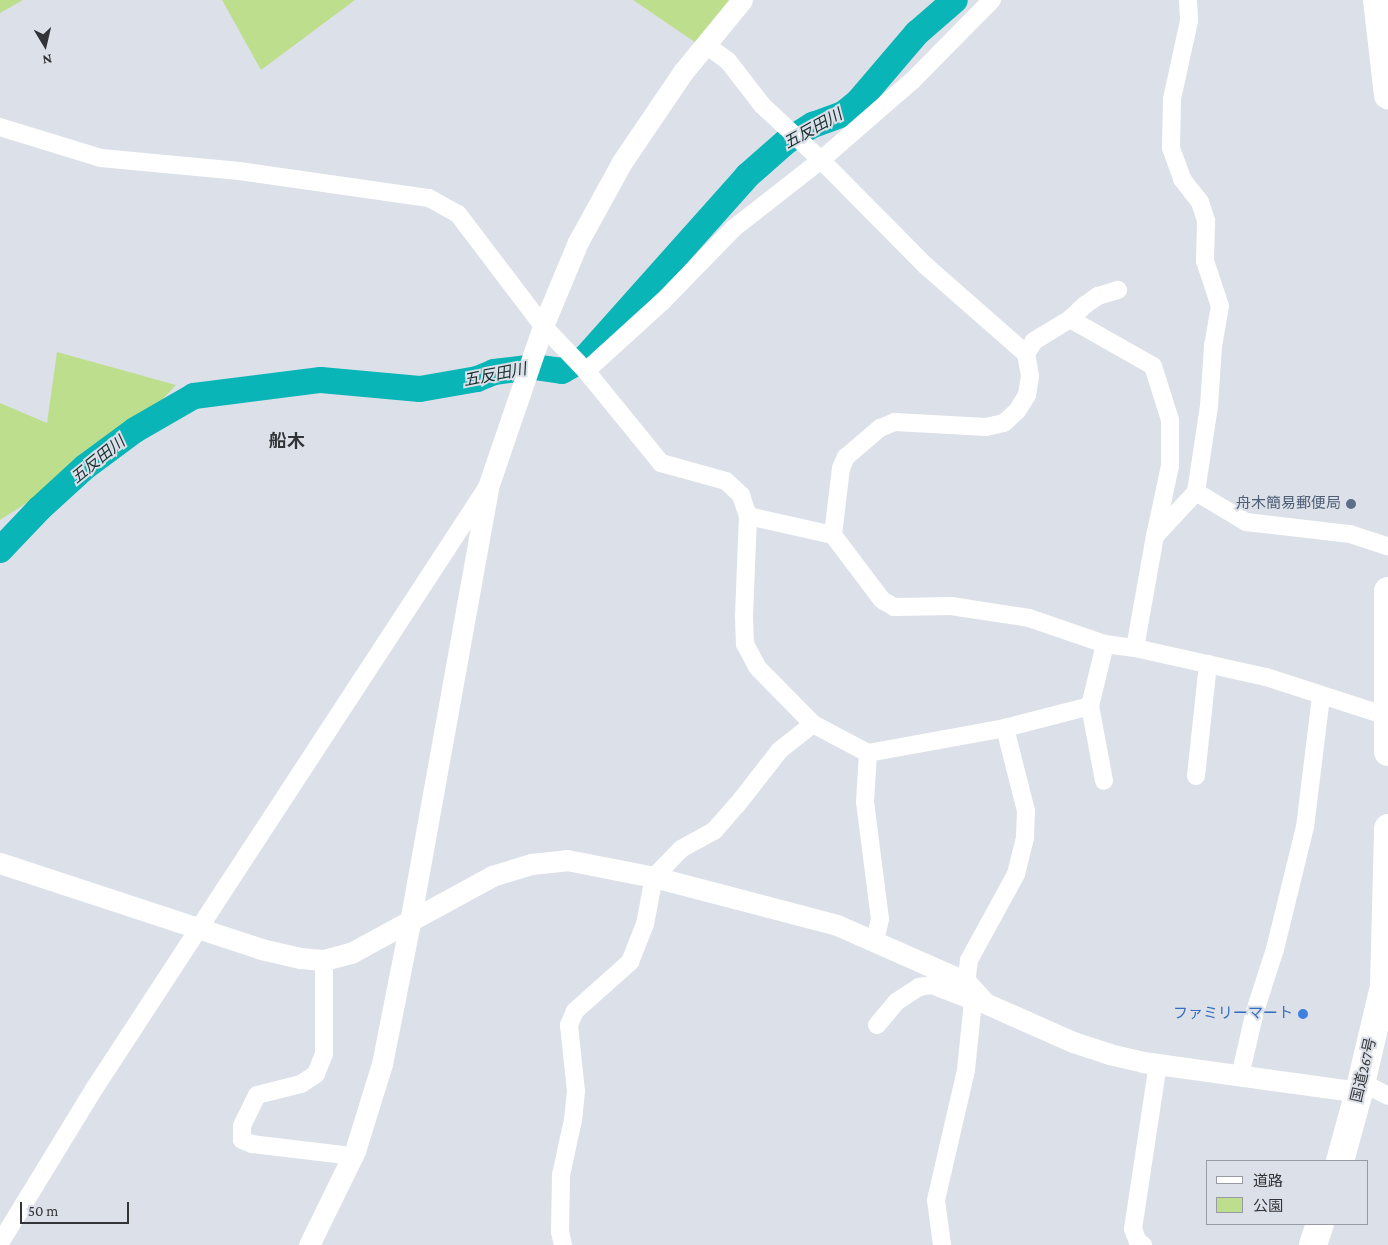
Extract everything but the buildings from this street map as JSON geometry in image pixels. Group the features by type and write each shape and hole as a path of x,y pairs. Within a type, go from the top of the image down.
{"highway":[{"path":"1377,0 1388,95"},
{"path":"1388,591 1388,752"},
{"name":"国道267号","path":"1340,1160 1386,987 1388,828"},
{"path":"1313,1245 1320,1225"}],"street":[{"path":"308,1245 353,1156 382,1064 410,922 488,487 543,326 578,242 622,162 683,72 742,0"},
{"path":"586,371 663,301 734,228 821,160 912,81 992,0"},
{"path":"1155,536 1196,492 1209,406 1213,346 1220,306 1205,261 1206,220 1200,202 1182,179 1171,148 1172,99 1189,21 1188,0"},
{"path":"706,45 728,60 762,105 821,160 926,266 1026,354 1030,376 1027,394 1017,411 1004,423 986,427 895,422 880,428 846,457 840,468 833,535"},
{"path":"0,127 101,158 239,171 429,198 458,214 543,326 586,371 662,463 726,481 740,495 748,516 744,617 746,644 758,668 813,724 868,754 1005,728 1090,706"},
{"path":"1026,354 1034,342 1070,319 1098,296 1118,290"},
{"path":"1070,319 1153,366 1170,420 1170,466 1155,536 1135,648"},
{"path":"0,1243 94,1089 488,487"},
{"path":"1196,492 1246,522 1350,534 1388,546"},
{"path":"748,516 833,535 882,600 894,606 951,606 1029,618 1105,644 1135,648 1266,678 1387,716"},
{"path":"1104,782 1090,706 1105,644"},
{"path":"1196,776 1208,664"},
{"path":"1240,1076 1255,1010 1275,949 1305,827 1321,696"},
{"path":"563,1245 560,1232 561,1174 573,1120 576,1091 570,1025 575,1011 630,962 645,924 654,877 681,849 714,831 780,750 813,724"},
{"path":"942,1245 936,1200 966,1070 971,991 969,960 1016,874 1025,838 1026,811 1005,728"},
{"path":"868,754 865,802 880,919 875,940"},
{"path":"0,863 261,948 300,958 324,960 351,953 492,876 531,864 567,860 654,877 837,925 875,940 971,991 985,1003 1074,1042 1109,1054 1158,1064 1240,1076 1360,1087 1388,1096"},
{"path":"324,960 324,1054 316,1074 301,1084 257,1095 242,1126 242,1140 252,1144 353,1156"},
{"path":"877,1025 896,1002 919,987 932,985 971,991"},
{"path":"1143,1245 1138,1242 1133,1229 1158,1064"}],"green space":[{"path":"0,0 23,0 0,13"},
{"path":"222,0 355,0 261,70"},
{"path":"633,0 750,0 705,49"},
{"path":"57,352 176,385 122,442 0,520 0,403 47,423"}],"waterway":[{"name":"五反田川","path":"0,550 39,509 85,467 135,430 194,396 321,380 420,389 477,379 494,372 534,367 562,371 586,357 747,176 787,141 813,125 843,114 858,102 917,33 955,0"}],"place":[{"name":"舟木簡易郵便局","path":"1351,504"},
{"name":"ファミリーマート","path":"1303,1014"}],"district":[{"name":"船木","path":"287,441"}]}
